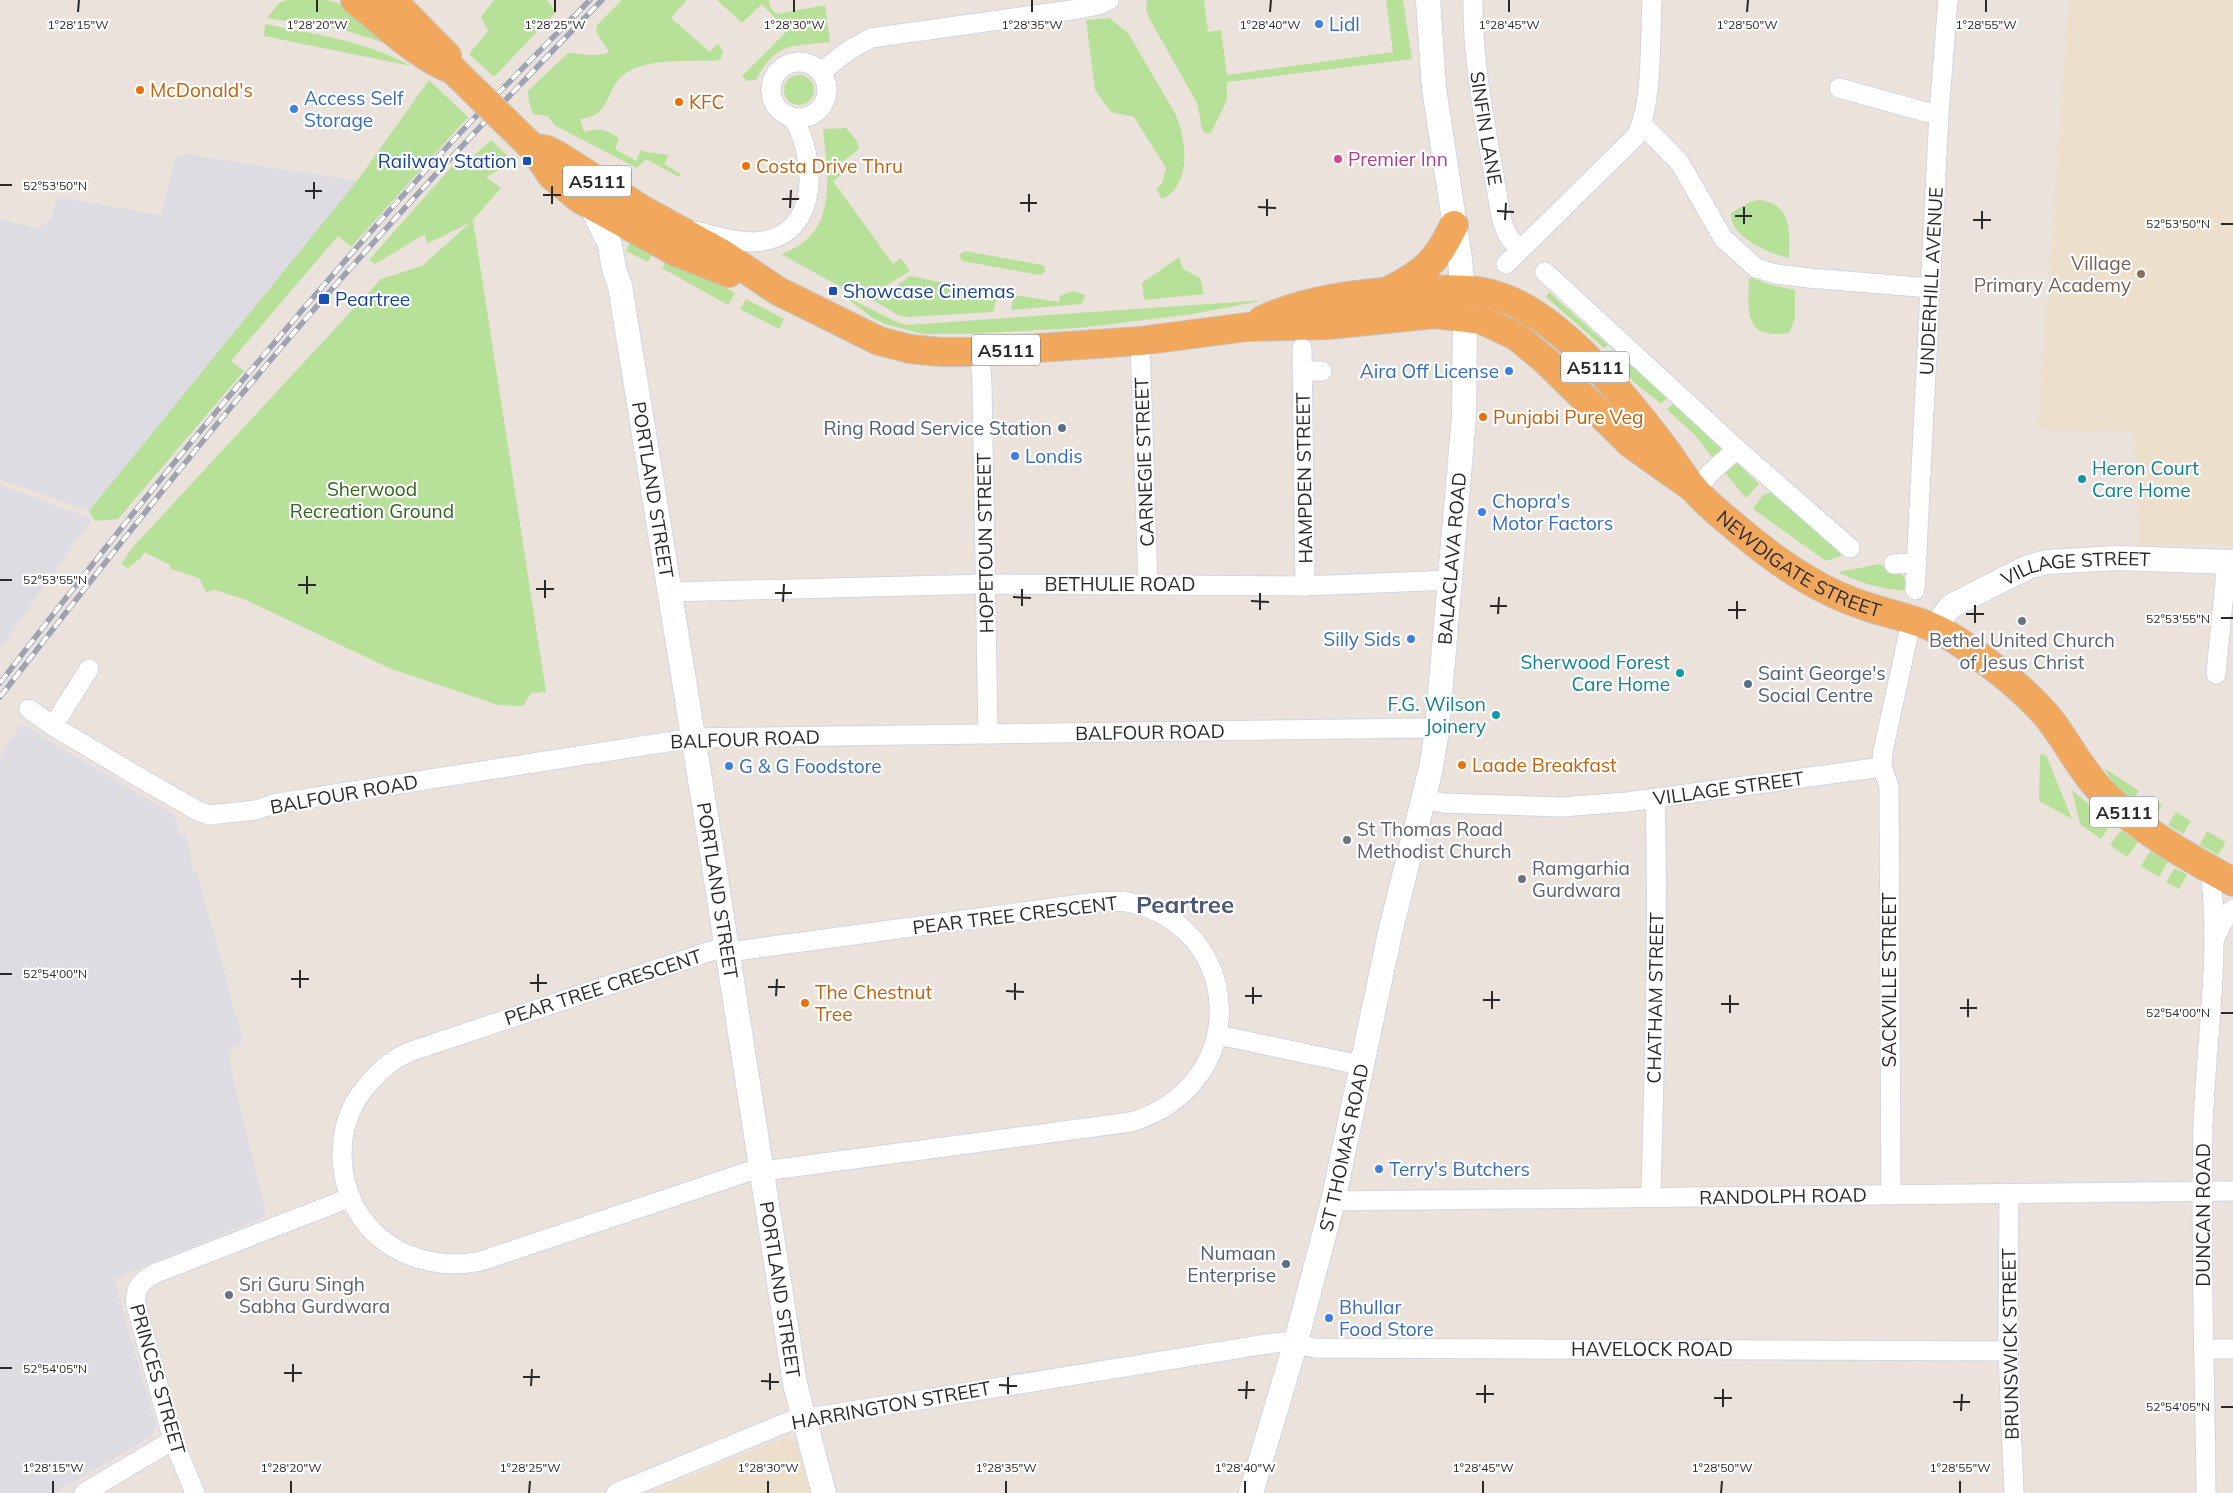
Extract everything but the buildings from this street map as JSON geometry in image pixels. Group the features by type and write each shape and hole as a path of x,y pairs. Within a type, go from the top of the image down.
{"highway":[{"name":"A5111","path":"355,0 423,54 439,64 454,70"},
{"name":"A5111","path":"392,0 437,43 448,56 454,70 532,147 552,176 591,206 689,258 778,291 879,341 910,349 940,352 980,352 1140,341 1247,327 1328,325 1435,314 1464,303"},
{"name":"A5111","path":"532,147 553,153 672,226 723,254 778,291"},
{"path":"1386,292 1426,269 1444,248 1454,225"},
{"name":"A5111","path":"1247,327 1279,312 1321,300 1386,292 1464,303"},
{"name":"NEWDIGATE STREET","path":"1464,303 1482,320 1516,336 1545,360 1631,444 1694,489 1751,540 1778,561 1828,592 1866,607 1923,623"},
{"name":"A5111","path":"1923,623 1984,660 2031,701 2049,719 2082,770 2123,811 2143,827 2233,882"}],"street":[{"path":"821,72 849,50 871,38 1078,9 1098,5 1109,0"},
{"path":"1428,0 1434,88 1464,303"},
{"name":"SINFIN LANE","path":"1473,0 1472,25 1477,64 1502,216 1508,236 1520,248"},
{"path":"1506,264 1520,248 1626,147 1642,124 1646,102 1652,0"},
{"name":"UNDERHILL AVENUE","path":"1916,590 1939,113 1948,0"},
{"path":"797,62 812,65 821,72 827,88 823,105 810,116 793,118 780,112 772,100 770,87 774,75 786,64 797,62"},
{"path":"1839,88 1926,112 1939,113"},
{"path":"672,226 734,240 762,241 787,230 797,222 807,200 808,170 801,132 793,118"},
{"path":"1642,124 1680,163 1723,238 1756,268 1776,274 1809,278 1931,288"},
{"path":"585,173 606,199 634,216 628,226"},
{"name":"PORTLAND STREET","path":"591,206 610,245 614,269 620,286 795,1384 824,1493"},
{"name":"PORTLAND STREET","path":"620,286 621,244 628,226"},
{"name":"NEWDIGATE STREET","path":"1545,272 1737,449 1850,548"},
{"name":"BALACLAVA ROAD","path":"1424,799 1437,730 1451,580 1464,416 1464,303"},
{"name":"CARNEGIE STREET","path":"1140,341 1148,584"},
{"name":"HAMPDEN STREET","path":"1302,348 1305,586"},
{"name":"HOPETOUN STREET","path":"980,352 987,584 988,734"},
{"name":"HAMPDEN STREET","path":"1302,371 1322,371"},
{"path":"1694,489 1737,449"},
{"name":"VILLAGE STREET","path":"1424,799 1443,803 1561,807 1655,799 1882,767 1886,735 1923,623 1951,606 2028,568 2047,562 2117,558 2230,562"},
{"path":"2216,674 2230,562"},
{"path":"1894,564 1917,563"},
{"name":"BETHULIE ROAD","path":"669,592 987,584 1305,586 1451,580"},
{"path":"52,726 89,669"},
{"name":"BALFOUR ROAD","path":"29,709 52,726 198,811 209,815 256,810 273,804 693,738 1422,728 1437,730"},
{"name":"SACKVILLE STREET","path":"1882,767 1888,786 1890,1195"},
{"name":"ST THOMAS ROAD","path":"1252,1493 1295,1345 1332,1201 1360,1064 1390,933 1424,799"},
{"name":"CHATHAM STREET","path":"1651,1197 1656,977 1655,799"},
{"name":"DUNCAN ROAD","path":"2206,1493 2202,1192 2204,1106 2215,938 2210,869"},
{"name":"PEAR TREE CRESCENT","path":"1122,900 1143,905 1169,919 1183,930 1200,950 1211,972 1219,1000 1218,1035 1204,1070 1190,1087 1154,1114 1137,1120 750,1171 481,1262 460,1265 447,1266 425,1261 385,1243 366,1225 349,1198 342,1157 342,1144 347,1120 355,1100 363,1088 382,1069 398,1057 437,1042 717,949 727,950 736,951 1122,900"},
{"name":"DUNCAN ROAD","path":"2215,938 2227,914 2233,909"},
{"path":"1218,1035 1360,1064"},
{"name":"RANDOLPH ROAD","path":"1332,1201 2233,1191"},
{"name":"BRUNSWICK STREET","path":"2009,1194 2008,1351 2014,1493"},
{"name":"PRINCES STREET","path":"195,1493 173,1440 135,1300 137,1286 143,1280 156,1273 349,1198"},
{"name":"HARRINGTON STREET","path":"616,1493 790,1421 1273,1343 1295,1345"},
{"name":"HAVELOCK ROAD","path":"1295,1345 1325,1348 2008,1351"},
{"path":"2205,1349 2233,1349"},
{"path":"84,1493 173,1440"}],"shaded area":[{"name":"Village Primary Academy","path":"2069,0 2233,0 2233,547 2218,544 2140,545 2133,432 2038,429"},
{"path":"185,154 357,181 89,511 0,479 0,220 39,228 51,219 57,197 161,215 175,158"},
{"path":"0,485 92,519 0,649"},
{"path":"21,724 174,815 179,835 186,834 193,871 197,872 243,1042 227,1051 266,1216 114,1279 156,1426 152,1436 54,1493 0,1493 0,756"},
{"path":"785,1438 797,1443 810,1493 650,1493"}],"green space":[{"path":"287,0 327,0 338,3 409,54 344,30 267,18 279,3"},
{"path":"494,0 547,0 556,12 494,77 469,54 488,31 481,17"},
{"path":"622,0 687,0 671,18 710,52 718,43 723,52 720,60 653,63 629,71 616,83 599,112 593,116 580,119 584,132 598,130 610,133 619,139 615,149 636,161 641,150 669,155 664,164 681,174 679,177 646,159 637,168 556,126 547,116 533,114 528,91 568,53 594,55 609,52 596,32 597,25"},
{"path":"717,0 769,0 771,9 777,14 825,5 830,42 786,48 771,58 756,80 747,81 742,76 787,31 762,4 742,23"},
{"path":"1147,0 1204,0 1208,32 1221,30 1227,75 1393,52 1386,0 1403,0 1412,59 1227,82 1227,100 1211,133 1205,133 1202,129 1197,103 1149,18 1146,8"},
{"path":"1109,18 1128,33 1179,123 1184,147 1183,172 1179,183 1172,192 1162,199 1156,189 1162,184 1166,168 1134,117 1111,112 1095,90 1086,20"},
{"path":"265,24 358,44 394,57 411,66 264,36"},
{"path":"799,75 810,79 814,90 810,101 799,105 788,101 784,90 788,79"},
{"path":"429,80 468,117 351,247 338,236 231,361 244,371 118,519 95,521 89,511 357,181"},
{"path":"846,128 857,141 859,149 838,165 844,173 833,181 893,264 901,258 910,271 872,294 861,298 781,254 800,245 813,233 821,219 826,202 827,185 823,129"},
{"name":"Sherwood Recreation Ground","path":"491,140 514,162 486,177 501,188 473,220 546,692 531,693 523,706 498,705 389,668 246,600 215,590 206,592 199,578 171,569 170,565 144,552 142,557 128,568 121,564 133,547 381,279 422,266 471,222 427,244 425,234 375,264 369,260 462,155 469,160"},
{"path":"1759,200 1778,207 1787,220 1789,258 1772,253 1752,243 1743,236 1732,221 1731,213 1750,202"},
{"path":"630,242 655,249 648,262 626,251"},
{"path":"965,251 1042,265 1045,267 1045,272 1040,275 962,261 959,255"},
{"path":"668,257 735,293 728,305 662,268"},
{"path":"1179,257 1183,269 1200,278 1204,294 1144,300 1142,283"},
{"path":"910,276 998,294 993,312 908,317 900,316 873,300 893,289"},
{"path":"1749,277 1768,284 1795,290 1795,318 1789,333 1774,334 1763,332 1756,328 1751,321 1748,302"},
{"path":"1073,291 1086,295 1081,304 1011,310 1014,295 1059,302 1060,296"},
{"path":"1549,292 1608,345 1604,348 1546,297"},
{"path":"843,295 906,325 1266,300 1193,314 1079,328 966,334 923,334 885,324 871,317"},
{"path":"746,299 784,319 779,329 740,309"},
{"path":"1614,349 1668,397 1661,404 1635,383 1609,353"},
{"path":"1674,402 1727,446 1716,462 1694,434 1667,410"},
{"path":"1730,461 1737,463 1759,484 1746,498 1722,469"},
{"path":"1772,491 1851,552 1826,561 1753,509 1762,496"},
{"path":"1880,564 1902,575 1906,591 1871,585 1838,572"},
{"path":"2040,754 2046,755 2072,819 2039,801"},
{"path":"2104,768 2139,791 2132,801 2117,789"},
{"path":"2072,790 2111,824 2101,839 2080,824"},
{"path":"2147,795 2162,805 2155,817 2139,807"},
{"path":"2176,812 2191,821 2183,834 2168,825"},
{"path":"2121,830 2138,842 2127,857 2110,845"},
{"path":"2207,831 2226,842 2218,855 2200,845"},
{"path":"2150,851 2168,862 2159,877 2141,866"},
{"path":"2175,868 2187,875 2179,889 2166,882"}],"railway":[{"path":"0,683 158,483 322,287 454,140 590,0"},
{"path":"0,697 159,495 324,298 426,184 602,0"}],"place":[{"name":"Lidl","path":"1319,24"},
{"name":"McDonald's","path":"140,90"},
{"name":"KFC","path":"679,102"},
{"name":"Access Self Storage","path":"294,109"},
{"name":"Premier Inn","path":"1338,159"},
{"name":"Railway Station","path":"527,161"},
{"name":"Costa Drive Thru","path":"746,166"},
{"name":"Village Primary Academy","path":"2141,274"},
{"name":"Showcase Cinemas","path":"833,291"},
{"name":"Peartree","path":"324,299"},
{"name":"Aira Off License","path":"1509,371"},
{"name":"Punjabi Pure Veg","path":"1483,417"},
{"name":"Ring Road Service Station","path":"1062,428"},
{"name":"Londis","path":"1015,456"},
{"name":"Heron Court Care Home","path":"2082,479"},
{"name":"Chopra's Motor Factors","path":"1482,512"},
{"name":"Bethel United Church of Jesus Christ","path":"2022,621"},
{"name":"Silly Sids","path":"1411,639"},
{"name":"Sherwood Forest Care Home","path":"1680,673"},
{"name":"Saint George's Social Centre","path":"1748,684"},
{"name":"F.G. Wilson Joinery","path":"1496,715"},
{"name":"Laade Breakfast","path":"1462,765"},
{"name":"G & G Foodstore","path":"729,766"},
{"name":"St Thomas Road Methodist Church","path":"1347,840"},
{"name":"Ramgarhia Gurdwara","path":"1522,879"},
{"name":"The Chestnut Tree","path":"805,1003"},
{"name":"Terry's Butchers","path":"1379,1169"},
{"name":"Numaan Enterprise","path":"1286,1264"},
{"name":"Sri Guru Singh Sabha Gurdwara","path":"229,1295"},
{"name":"Bhullar Food Store","path":"1329,1318"}],"district":[{"name":"Peartree","path":"1185,904"}]}
